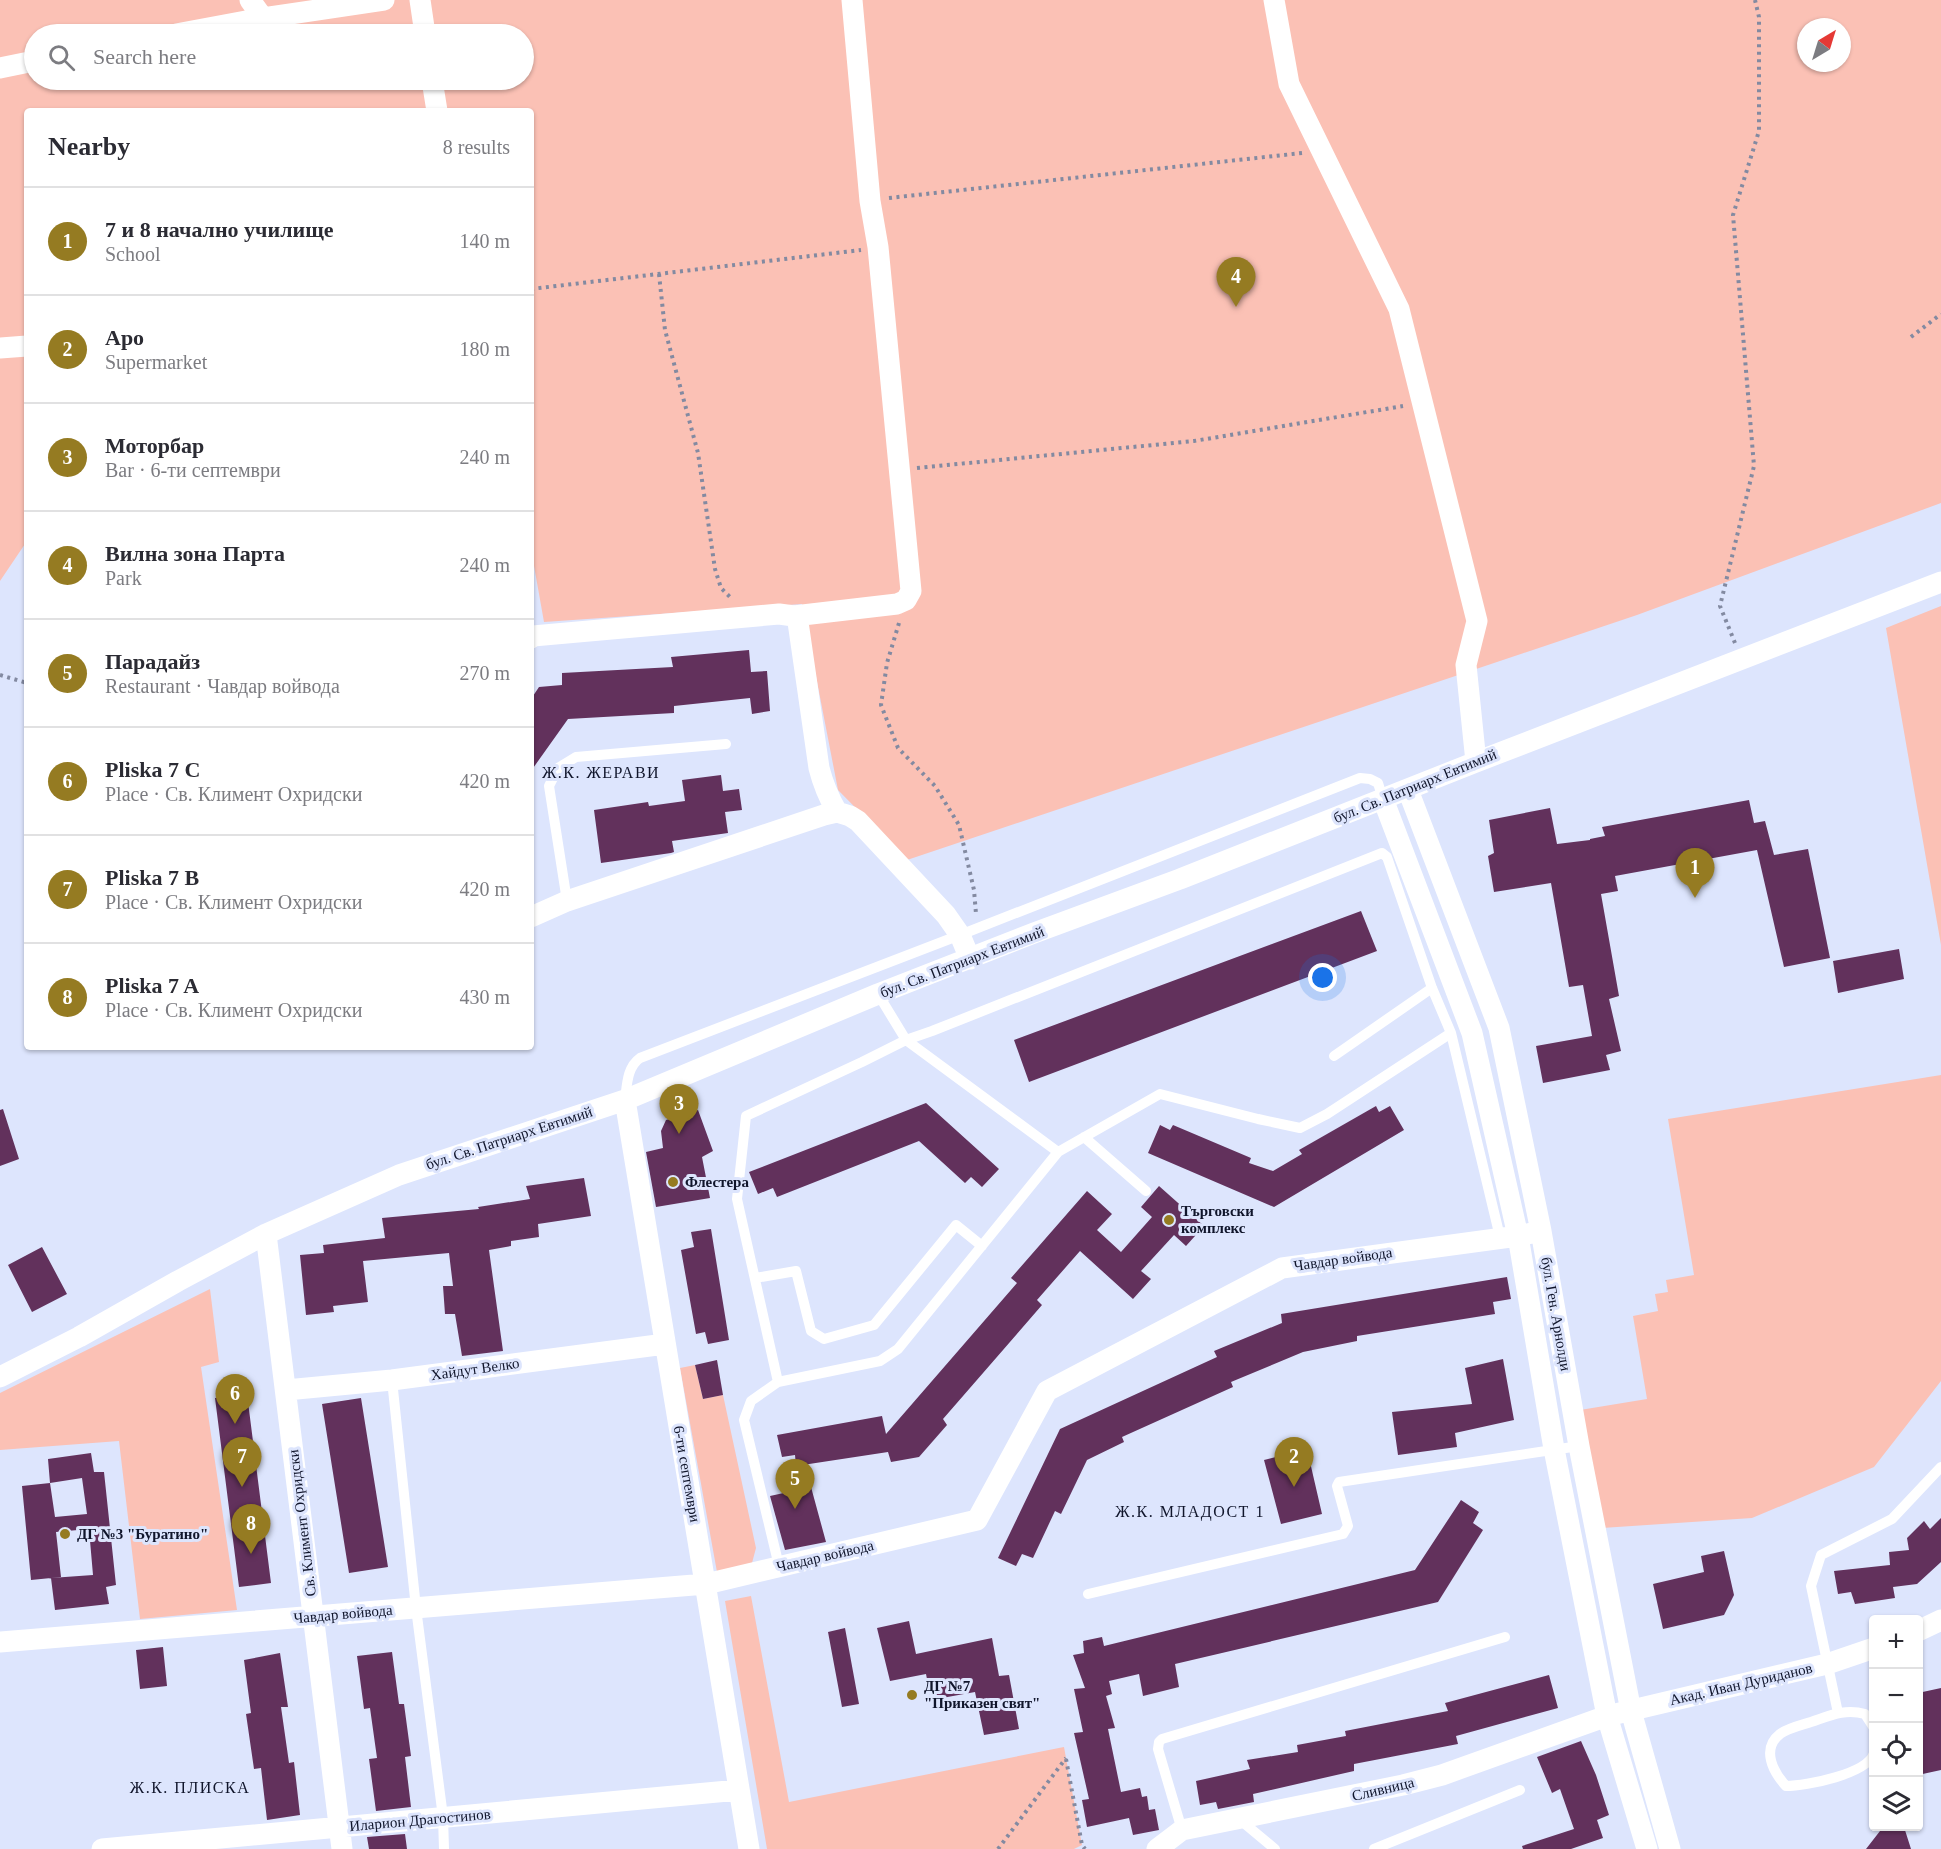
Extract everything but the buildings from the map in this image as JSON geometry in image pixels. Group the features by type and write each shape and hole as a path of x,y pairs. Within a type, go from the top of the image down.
{"street":[{"path":"250,0 263,18"},
{"path":"230,24 384,0"},
{"path":"420,0 424,24"},
{"path":"534,633 779,614 795,616 897,604 906,600 911,591 878,248 870,201 852,0"},
{"path":"1274,0 1289,84 1399,309 1477,621 1466,665 1476,762"},
{"path":"0,68 24,63"},
{"path":"434,90 437,108"},
{"path":"0,348 24,346"},
{"name":"бул. Св. Патриарх Евтимий","path":"0,1377 79,1337 266,1234 399,1175 625,1100 878,994 1941,582"},
{"path":"795,616 798,622 819,768 823,783 837,812"},
{"name":"бул. Ген. Арнолди","path":"1408,790 1499,1028 1541,1231 1579,1446 1630,1711 1670,1849"},
{"name":"бул. Ген. Арнолди","path":"1383,799 1393,850 1472,1034 1509,1237 1607,1716 1647,1849"},
{"path":"534,915 734,844 824,814 837,812 858,821 945,915 969,932 970,959"},
{"name":"6-ти септември","path":"625,1100 748,1849"},
{"name":"Чавдар войвода","path":"0,1642 706,1584 977,1520 1047,1391 1282,1268 1541,1231"},
{"name":"Св. Климент Охридски","path":"266,1234 342,1849"},
{"name":"Хайдут Велко","path":"286,1390 392,1380 665,1344"},
{"path":"1923,1629 1941,1620"},
{"name":"Акад. Иван Дуриданов","path":"1607,1716 1827,1664 1869,1650"},
{"name":"Сливница","path":"1157,1849 1182,1830 1403,1785 1607,1716"},
{"name":"Иларион Драгостинов","path":"102,1849 739,1790"}],"lane":[{"path":"567,902 549,786 558,768 576,758 726,744"},
{"path":"625,1100 630,1070 640,1058 969,932 1360,778 1378,783 1383,799"},
{"path":"778,1382 737,1198 746,1116 906,1040 1377,854 1393,850 1432,988 1451,1033 1509,1237"},
{"path":"1334,1056 1432,988"},
{"path":"878,994 906,1040 1058,1152"},
{"path":"779,1566 744,1420 751,1401 778,1382 880,1361 898,1349 1058,1152 1160,1094 1300,1128 1327,1114 1451,1033"},
{"path":"1084,1137 1146,1191"},
{"path":"755,1278 796,1271 811,1331 824,1339 874,1325 956,1225 982,1246"},
{"path":"392,1380 416,1608 443,1818 444,1849"},
{"path":"1088,1594 1343,1534 1348,1526 1337,1486 1339,1482 1579,1446"},
{"path":"1838,1713 1811,1586 1821,1554 1892,1519 1941,1467"},
{"path":"1182,1830 1158,1749 1162,1739 1505,1637"},
{"path":"1869,1760 1859,1768 1801,1786 1786,1786 1776,1775 1771,1760 1770,1746 1781,1733 1838,1713 1854,1711 1864,1714 1870,1723"},
{"path":"1374,1849 1520,1790"},
{"path":"1239,1819 1275,1849"}],"path":[{"path":"1742,660 1720,606 1754,466 1733,215 1759,132 1760,17 1755,0"},
{"path":"870,201 1321,151"},
{"path":"534,289 878,248"},
{"path":"659,274 665,330 698,453 715,569 721,588 750,617"},
{"path":"1911,338 1941,314"},
{"path":"898,470 1194,441 1423,403"},
{"path":"906,600 887,663 881,705 898,748 935,786 959,825 974,890 969,932"},
{"path":"0,675 24,682"},
{"path":"998,1849 1066,1758 1085,1849"}],"shaded area":[{"path":"0,0 1941,0 1941,503 1637,615 907,860 838,790 802,604 544,622 534,566 534,108 24,108 24,545 0,581"},
{"path":"1941,606 1941,945 1886,628"},
{"path":"1941,1075 1941,1381 1874,1467 1752,1518 1602,1528 1580,1410 1647,1399 1633,1316 1658,1311 1655,1294 1668,1292 1666,1280 1694,1275 1668,1119"},
{"path":"210,1289 219,1362 201,1367 237,1610 140,1619 119,1441 0,1450 0,1393"},
{"path":"695,1365 703,1399 723,1395 756,1548 752,1563 717,1572 680,1368"},
{"path":"751,1596 789,1802 1064,1747 1082,1845 1074,1849 767,1849 725,1601"}],"place":[{"name":"Вилна зона Парта","path":"1236,307"},
{"name":"7 и 8 начално училище","path":"1695,898"},
{"name":"Моторбар","path":"679,1134"},
{"name":"Флестера","path":"673,1182"},
{"name":"Търговски комплекс","path":"1169,1220"},
{"name":"Pliska 7 C","path":"235,1424"},
{"name":"Pliska 7 B","path":"242,1487"},
{"name":"Аро","path":"1294,1487"},
{"name":"Парадайз","path":"795,1509"},
{"name":"ДГ №3 \"Буратино\"","path":"65,1534"},
{"name":"Pliska 7 A","path":"251,1554"},
{"name":"ДГ №7 \"Приказен свят\"","path":"912,1695"}],"district":[{"name":"Ж.К. ЖЕРАВИ","path":"601,772"},
{"name":"Ж.К. МЛАДОСТ 1","path":"1190,1511"},
{"name":"Ж.К. ПЛИСКА","path":"190,1787"}]}
